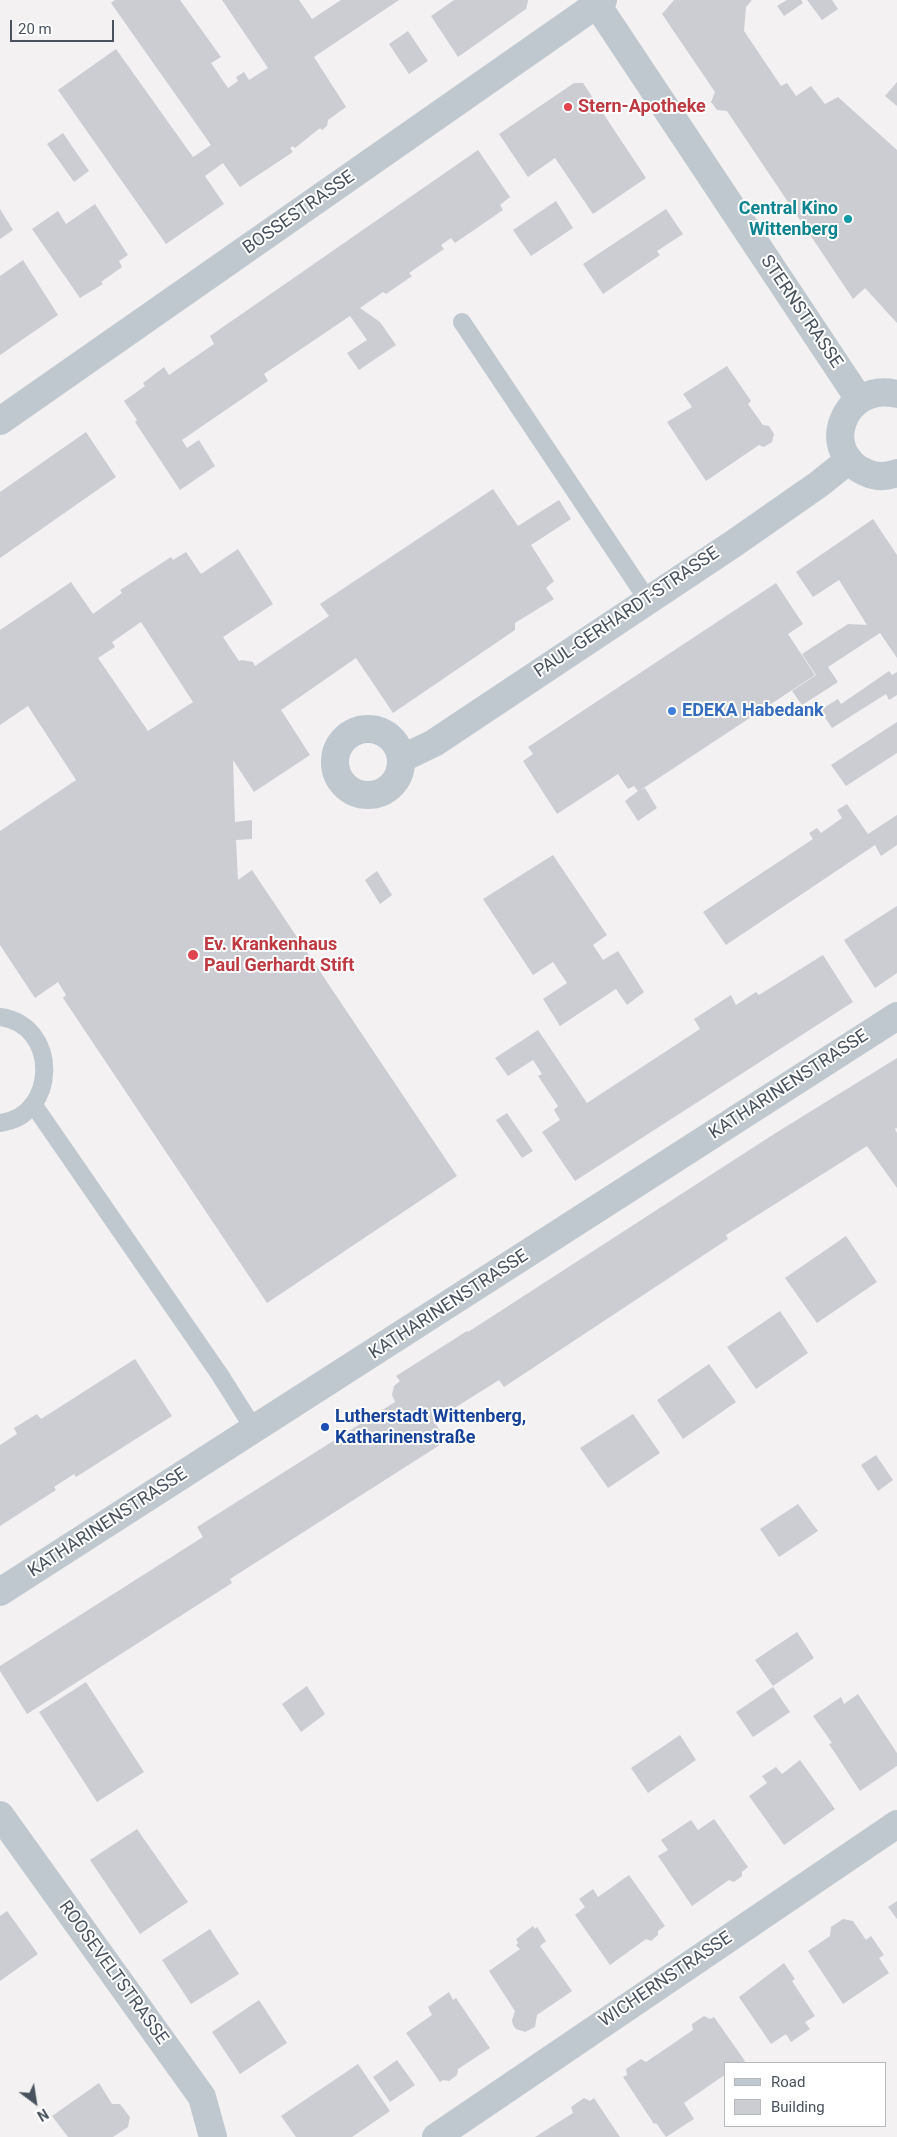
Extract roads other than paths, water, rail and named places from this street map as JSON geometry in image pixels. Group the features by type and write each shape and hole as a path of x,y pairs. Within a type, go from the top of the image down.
{"street":[{"name":"STERNSTRASSE","path":"598,2 859,399"},
{"name":"BOSSESTRASSE","path":"0,422 598,2"},
{"path":"897,394 873,393 859,399 847,412 841,427 841,444 849,460 859,470 872,475 886,476 897,473"},
{"name":"PAUL-GERHARDT-STRASSE","path":"401,759 434,742 819,484 849,460"},
{"name":"KATHARINENSTRASSE","path":"0,1592 897,1016"},
{"name":"ROOSEVELTSTRASSE","path":"0,1815 202,2097 213,2137"},
{"name":"WICHERNSTRASSE","path":"436,2137 897,1824"}],"lane":[{"path":"462,322 647,599"},
{"path":"0,1017 22,1026 35,1038 43,1054 45,1071 42,1089 33,1104 20,1116 0,1123"},
{"path":"33,1104 220,1375 254,1429"}],"place":[{"name":"Stern-Apotheke","path":"568,107"},
{"name":"Central Kino Wittenberg","path":"848,219"},
{"name":"EDEKA Habedank","path":"672,711"},
{"name":"Ev. Krankenhaus Paul Gerhardt Stift","path":"193,955"},
{"name":"Lutherstadt Wittenberg, Katharinenstraße","path":"325,1427"}]}
